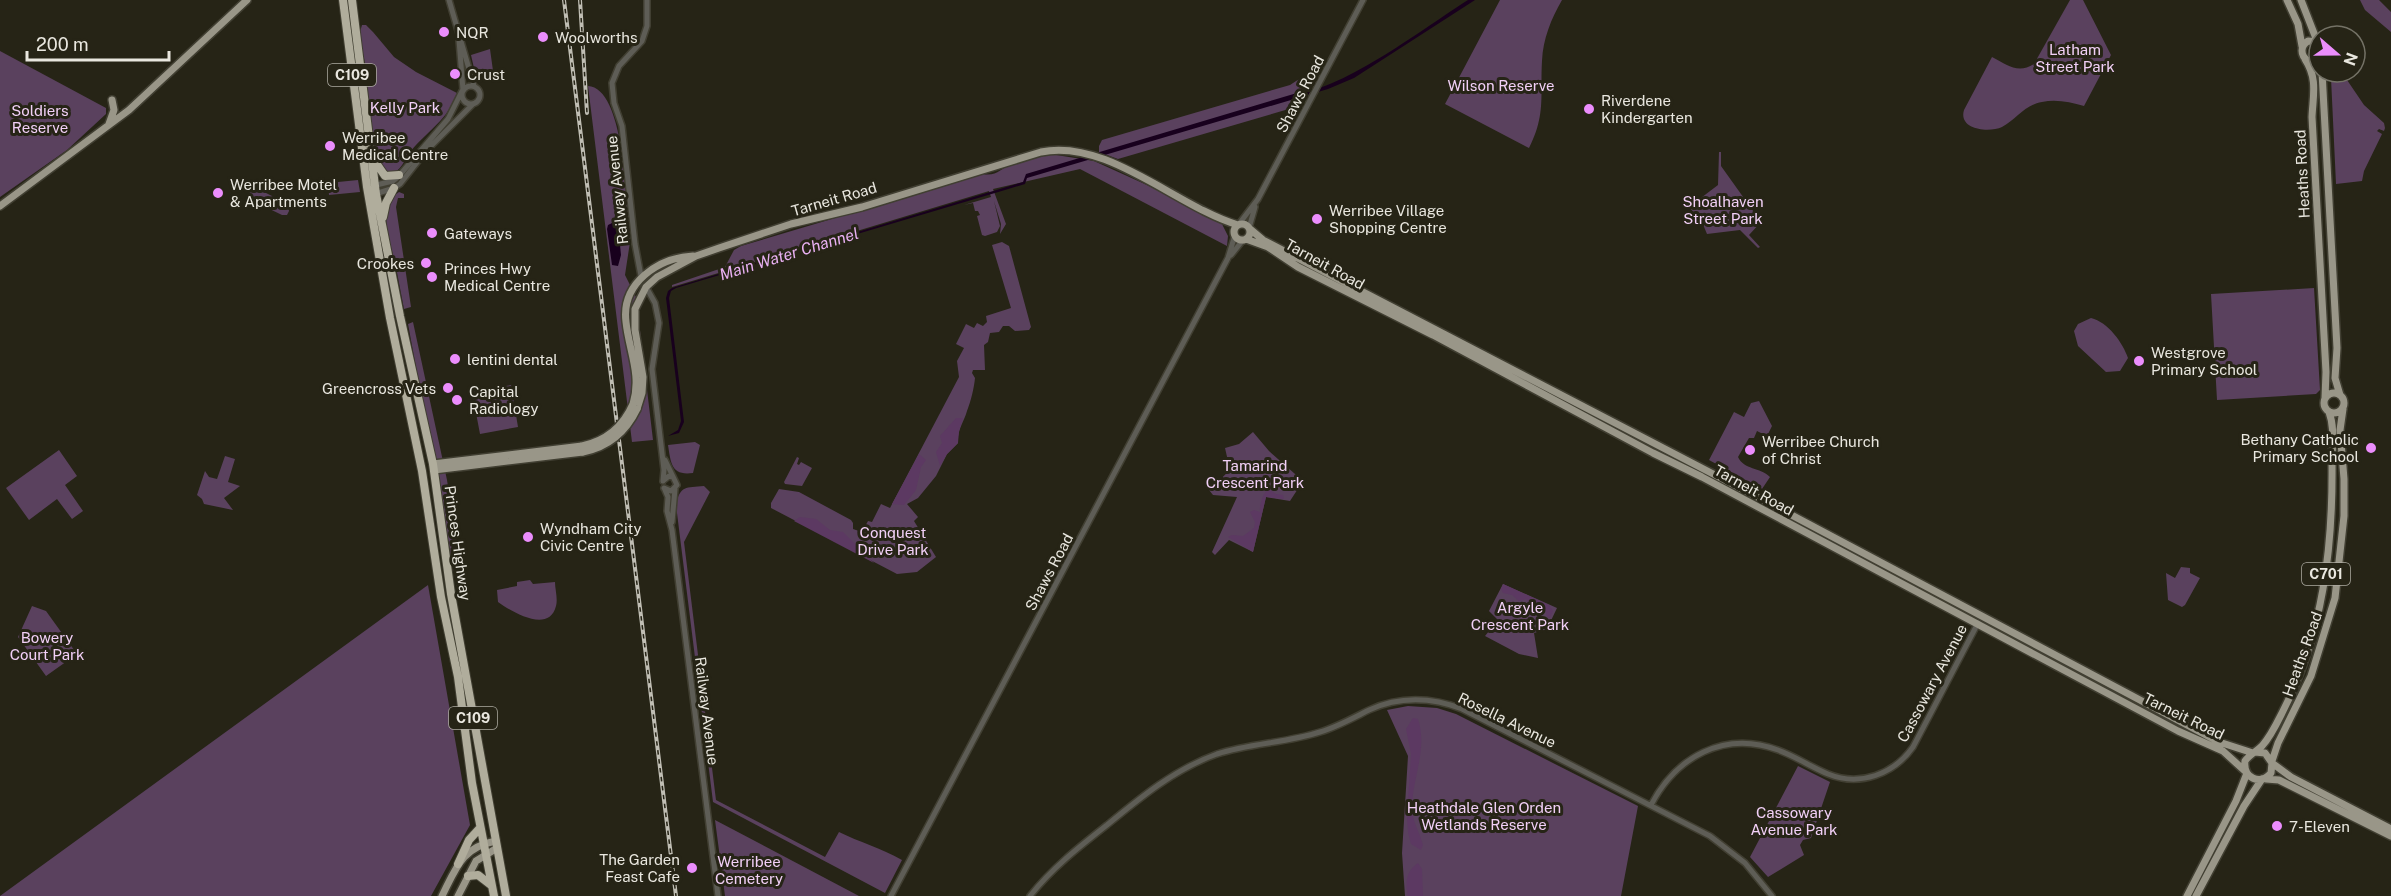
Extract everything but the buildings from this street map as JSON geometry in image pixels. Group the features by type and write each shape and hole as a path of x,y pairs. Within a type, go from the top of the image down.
{"highway":[{"name":"C109","path":"343,0 371,153 372,190"},
{"name":"C109","path":"352,0 360,99 372,190"},
{"path":"371,153 385,176 399,175"},
{"path":"382,225 386,203 394,188"},
{"name":"Princes Highway","path":"372,190 382,225 434,467 451,594 506,896"},
{"name":"Princes Highway","path":"372,190 390,318 422,471 441,597 461,694 482,843 494,896"},
{"path":"390,318 400,316"},
{"path":"422,471 434,467"},
{"path":"441,597 451,594"},
{"path":"461,694 467,681"},
{"path":"458,864 469,840 480,828"},
{"path":"468,876 478,875 491,885"}],"main road":[{"path":"0,206 129,110 247,0"},
{"name":"C701","path":"2287,0 2298,24 2302,54 2305,59"},
{"path":"2301,0 2309,24"},
{"path":"2302,46 2307,42"},
{"name":"Heaths Road","path":"2305,59 2312,70 2315,81 2313,117 2327,379 2325,398"},
{"name":"Heaths Road","path":"2323,84 2337,348 2335,378 2340,395"},
{"path":"108,126 114,110 112,100"},
{"name":"Tarneit Road","path":"646,287 657,277 696,256 782,229 791,224 802,223 1041,152 1061,150 1091,154 1214,215 1239,224"},
{"name":"Tarneit Road","path":"1214,215 1235,234"},
{"path":"1239,224 1246,224 1250,229 1249,236 1245,239 1235,234 1239,224"},
{"name":"Tarneit Road","path":"1250,229 1263,240 1317,266 1851,557 2177,730 2223,751 2246,772"},
{"name":"Tarneit Road","path":"1245,239 1268,247 1325,281 1822,532 2219,742 2254,753"},
{"name":"Tarneit Road","path":"641,276 650,269 670,261 696,256"},
{"path":"1312,274 1317,266"},
{"path":"1325,281 1329,273"},
{"path":"434,467 583,449 605,445 618,436 629,424 642,393 643,377 634,316 637,302 646,287 641,276"},
{"path":"635,407 637,375 626,315 630,296 641,276"},
{"path":"2325,398 2330,394 2340,395"},
{"name":"C701","path":"2340,395 2344,402 2343,409"},
{"name":"C701","path":"2325,398 2324,405 2329,412"},
{"path":"2329,412 2335,413 2343,409"},
{"name":"Heaths Road","path":"2272,762 2278,743 2311,676 2329,621 2337,586 2343,531 2344,479 2340,430 2343,409"},
{"name":"Heaths Road","path":"2254,753 2267,739 2284,709 2302,668 2316,621 2328,567 2332,519 2332,426 2329,412"},
{"path":"1822,532 1832,541 1852,551 1851,557"},
{"path":"2316,621 2320,619 2329,621"},
{"path":"2254,753 2265,753 2272,762 2291,777 2371,822 2391,836"},
{"name":"C701","path":"2187,896 2236,801 2246,772 2246,761 2254,753"},
{"name":"C701","path":"2196,896 2244,806 2263,779 2271,772 2272,762"},
{"path":"2246,772 2255,780 2279,780 2371,822 2391,828"},
{"path":"442,896 458,864 469,851 482,843 496,844"},
{"path":"458,896 476,861 496,844"}],"street":[{"path":"372,190 394,188 407,176 426,151 480,97 479,90 474,86 449,0"},
{"name":"Railway Avenue","path":"641,276 635,244 622,126 614,103 612,83 619,66 642,41 645,34 647,0"},
{"name":"Shaws Road","path":"1239,224 1258,199 1363,0"},
{"path":"459,36 463,100 468,104 474,104"},
{"path":"372,190 393,181 399,175 448,119 463,90 468,86 474,86"},
{"name":"Shaws Road","path":"1250,229 1258,199"},
{"name":"Shaws Road","path":"891,896 1228,258 1235,234"},
{"name":"Shaws Road","path":"1228,258 1245,239"},
{"path":"646,287 655,303 659,323 652,369 661,450 664,470 663,481 666,490 671,491 675,489 677,483 661,450"},
{"path":"663,481 669,476 674,477"},
{"name":"Railway Avenue","path":"672,530 675,489"},
{"name":"Railway Avenue","path":"666,490 718,896"},
{"name":"Cassowary Avenue","path":"1651,805 1662,785 1682,765 1702,753 1725,745 1753,744 1769,747 1825,773 1844,779 1864,778 1887,771 1902,760 1913,747 1982,616"},
{"name":"Rosella Avenue","path":"1030,896 1069,855 1145,794 1174,774 1224,752 1321,732 1376,707 1400,701 1433,701 1462,709 1701,830 1728,848 1751,869 1773,896"}],"green space":[{"name":"Wilson Reserve","path":"1500,0 1562,0 1551,22 1544,45 1540,115 1529,148 1445,104"},
{"name":"Latham Street Park","path":"2070,0 2083,0 2111,55 2084,106 2063,101 2042,102 2030,106 2007,124 1996,129 1983,130 1970,126 1963,117 1964,110 1992,57 2018,68 2034,64"},
{"path":"2360,0 2379,0 2391,12 2391,32 2365,10"},
{"name":"Kelly Park","path":"362,25 366,25 373,32 394,57 416,72 457,93 443,118 417,144 402,166 394,173 385,173 379,164 368,105 368,77 359,35"},
{"path":"490,49 494,78 477,81 471,55"},
{"name":"Soldiers Reserve","path":"0,51 106,108 106,114 67,150 0,197"},
{"path":"1319,66 1299,106 1118,159 1099,152 1102,140 1290,85"},
{"path":"2331,84 2350,84 2364,105 2384,123 2385,128 2384,131 2379,129 2377,131 2382,134 2364,171 2362,181 2336,184"},
{"path":"588,86 600,91 609,105 621,146 630,242 625,275 636,297 653,440 632,442"},
{"name":"Shoalhaven Street Park","path":"1719,152 1721,152 1721,166 1761,222 1749,235 1760,247 1758,248 1740,230 1707,234 1702,222 1689,207 1718,185"},
{"path":"1050,154 1094,161 1180,200 1222,224 1228,236 1227,246 1080,169 993,189 1006,224 1000,234 1001,224 994,201 1000,226 997,232 985,236 982,235 977,216 980,215 978,211 975,211 973,203 964,205 991,197 989,191 672,287 672,285 725,267 734,250 741,246 983,174 995,173 1013,164"},
{"path":"358,180 360,192 329,195 328,183"},
{"path":"248,184 288,204 287,215 282,215 249,199"},
{"path":"399,192 404,194 404,198 398,198 396,207 411,307 404,309 386,225 388,206"},
{"name":"Conquest Drive Park","path":"1002,242 1009,246 1031,327 1029,330 1015,331 1009,326 1003,326 999,332 990,333 988,342 984,345 985,370 973,370 972,373 975,378 973,390 958,443 947,454 936,476 918,498 907,504 918,517 914,521 936,557 917,572 897,574 771,508 771,503 779,489 799,492 851,520 853,529 862,532 868,521 872,522 881,504 890,508 959,377 957,361 964,348 956,344 966,324 974,328 977,323 983,326 987,322 986,316 1011,308 992,245"},
{"path":"2314,288 2320,390 2316,394 2217,400 2211,294"},
{"path":"2091,318 2109,328 2122,346 2128,358 2120,371 2106,372 2078,346 2074,331 2078,324"},
{"path":"413,322 447,480 464,586 462,590 457,588 408,324"},
{"path":"511,385 518,427 480,434 472,392"},
{"name":"Werribee Church of Christ","path":"1759,401 1772,426 1767,436 1757,431 1754,438 1749,438 1738,457 1744,464 1770,477 1762,489 1709,460 1734,412 1744,417 1751,403"},
{"name":"Tamarind Crescent Park","path":"1253,432 1269,451 1303,481 1290,501 1266,497 1253,552 1229,540 1215,555 1212,552 1237,497 1213,495 1209,490 1230,470 1225,448 1239,444"},
{"path":"695,442 700,445 693,473 676,470 671,463 668,445"},
{"path":"59,450 77,476 65,485 83,511 72,519 57,499 29,520 6,488"},
{"path":"225,456 235,459 228,482 240,486 224,498 233,510 204,504 197,495 205,471 209,477 217,479"},
{"path":"797,457 799,458 797,464 801,462 812,468 802,486 785,484 784,482"},
{"path":"704,486 710,492 684,542 716,800 825,857 839,832 902,860 885,893 713,802 676,505 682,491"},
{"path":"2181,567 2190,568 2190,573 2200,578 2182,607 2168,600 2166,573 2175,578"},
{"path":"530,580 533,584 555,582 556,606 546,619 538,620 521,615 498,602 497,590 517,586 517,582"},
{"name":"Argyle Crescent Park","path":"1503,584 1557,608 1547,629 1534,633 1538,658 1519,654 1485,636 1498,620 1489,611"},
{"path":"428,585 470,825 431,896 0,896"},
{"name":"Bowery Court Park","path":"32,606 46,611 77,654 46,676 18,637"},
{"name":"Heathdale Glen Orden Wetlands Reserve","path":"1408,706 1437,708 1456,714 1638,806 1621,896 1405,896 1402,853 1408,756 1387,710"},
{"name":"Cassowary Avenue Park","path":"1798,766 1830,782 1811,838 1803,840 1800,845 1804,855 1768,877 1750,857"},
{"name":"Werribee Cemetery","path":"715,820 859,896 725,896"}],"shaded area":[{"path":"956,418 963,418 958,443 947,454 940,466 936,452 942,443 940,436"},
{"path":"919,454 926,460 921,467 916,490 904,505 892,504"},
{"path":"1269,489 1276,494 1283,495 1284,499 1266,497 1253,552 1228,537 1243,536 1254,528 1255,522 1250,512 1254,510 1260,512 1262,499"},
{"path":"800,517 816,519 830,530 843,532 874,563 794,521"},
{"path":"1503,584 1549,605 1553,611 1550,618 1547,617 1545,609 1541,607 1537,609 1526,599 1519,601 1512,595 1503,593 1501,589"},
{"path":"1413,718 1418,719 1421,730 1412,809 1423,845 1421,850 1411,844 1407,818 1411,754 1406,729"},
{"path":"1418,863 1422,869 1423,896 1408,896 1407,878"}],"water":[{"name":"Main Water Channel","path":"1468,0 1475,0 1354,78 1328,89 1027,178 1025,184 676,288 671,291 669,298 684,422 679,433 668,436 678,430 681,421 666,298 668,291 672,288 1023,182 1026,174 1316,89 1361,69"},
{"path":"614,222 618,225 621,255 618,266 612,265 607,229 608,225"}],"railway":[{"path":"564,0 676,896"},
{"path":"580,0 587,113"}],"place":[{"name":"NQR","path":"444,32"},
{"name":"Woolworths","path":"543,37"},
{"name":"Crust","path":"455,74"},
{"name":"Riverdene Kindergarten","path":"1589,109"},
{"name":"Werribee Medical Centre","path":"330,146"},
{"name":"Werribee Motel & Apartments","path":"218,193"},
{"name":"Werribee Village Shopping Centre","path":"1317,219"},
{"name":"Gateways","path":"432,233"},
{"name":"Crookes","path":"426,263"},
{"name":"Princes Hwy Medical Centre","path":"432,277"},
{"name":"lentini dental","path":"455,359"},
{"name":"Westgrove Primary School","path":"2139,361"},
{"name":"Greencross Vets","path":"448,388"},
{"name":"Capital Radiology","path":"457,400"},
{"name":"Bethany Catholic Primary School","path":"2371,448"},
{"name":"Werribee Church of Christ","path":"1750,450"},
{"name":"Wyndham City Civic Centre","path":"528,537"},
{"name":"7-Eleven","path":"2277,826"},
{"name":"The Garden Feast Cafe","path":"692,868"}]}
